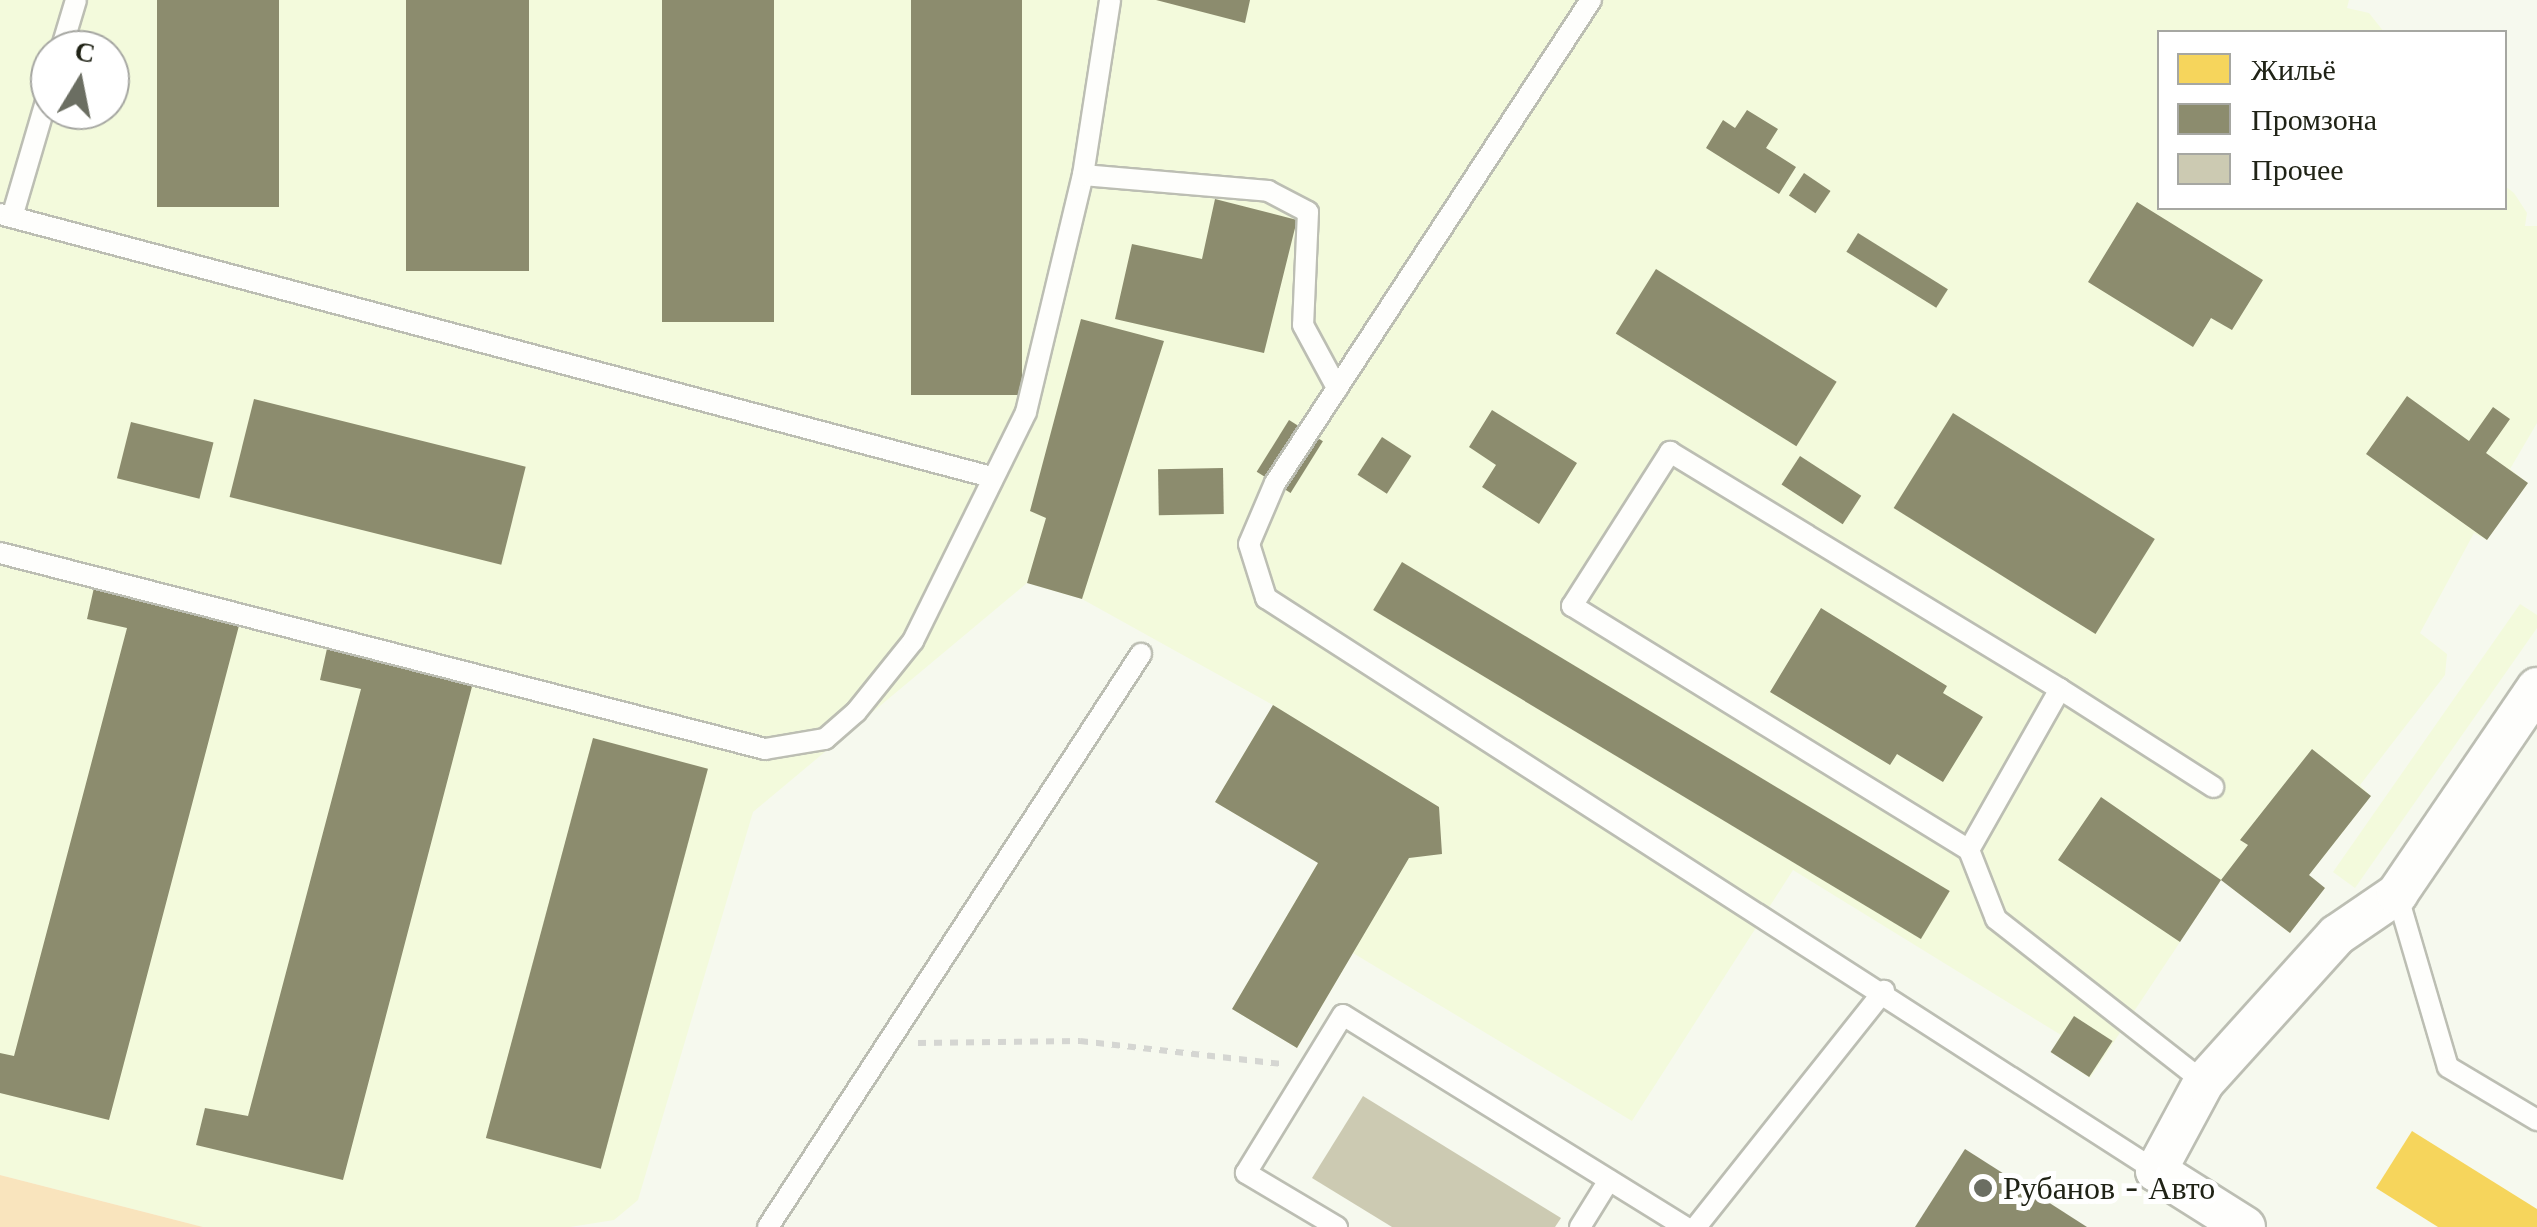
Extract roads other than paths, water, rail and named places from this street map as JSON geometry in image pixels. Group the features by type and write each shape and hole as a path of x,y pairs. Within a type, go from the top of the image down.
{"street":[{"path":"2245,1227 2156,1171 2204,1082 2337,934 2398,894 2537,688"}],"lane":[{"path":"67,30 76,0"},
{"path":"0,553 765,749 796,748 824,739 856,712 913,641 1026,412 1083,175 1110,0"},
{"path":"1582,2 1274,484 1250,544 1266,598 1884,991 2156,1171"},
{"path":"36,130 6,216 991,477"},
{"path":"1083,175 1268,191 1308,212 1303,325 1336,388"},
{"path":"2204,1082 1996,919 1969,850 1572,606 1670,452 2060,689 2213,787"},
{"path":"768,1227 1141,654"},
{"path":"1969,850 2060,689"},
{"path":"2398,894 2448,1067 2537,1120"},
{"path":"1696,1227 1884,991"},
{"path":"1336,1227 1246,1173 1343,1015 1685,1227"},
{"path":"1580,1227 1609,1180"}],"place":[{"name":"Рубанов - Авто","path":"1983,1188"}]}
